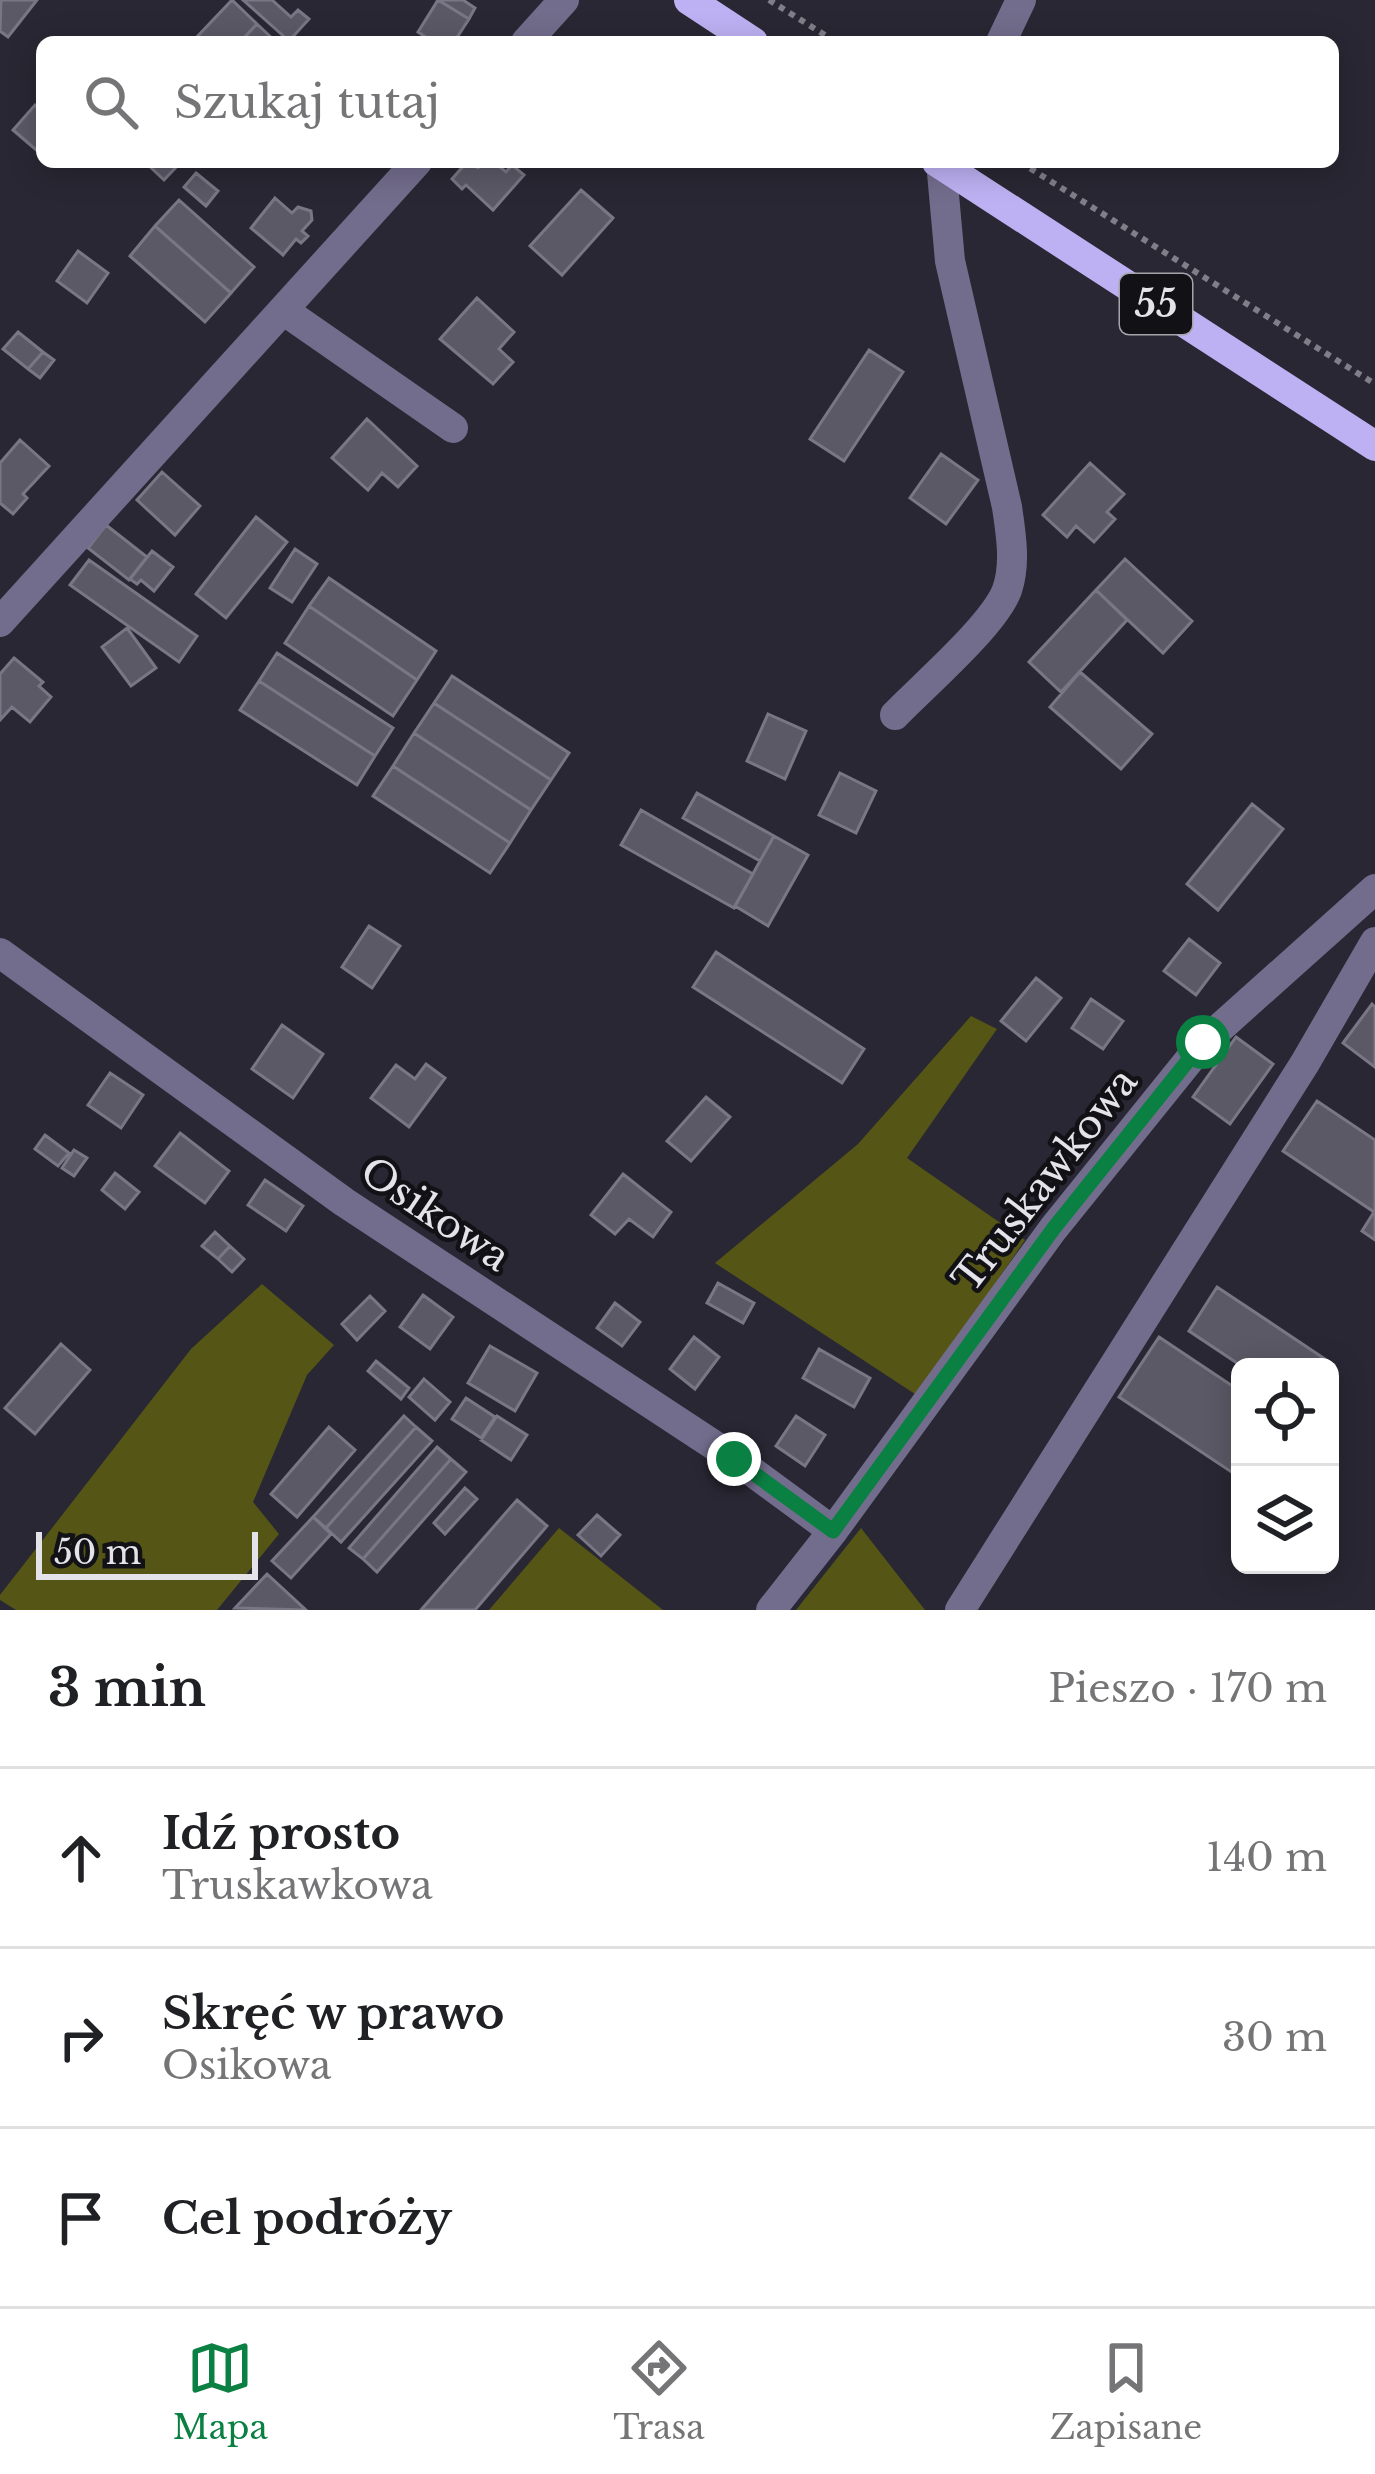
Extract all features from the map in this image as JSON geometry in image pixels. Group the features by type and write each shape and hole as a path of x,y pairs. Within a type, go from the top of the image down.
{"main road":[{"path":"689,0 744,36"},
{"name":"55","path":"947,168 1375,446"}],"street":[{"path":"531,36 564,0"},
{"path":"1004,36 1022,0"},
{"path":"0,622 412,168"},
{"path":"895,715 982,625 1006,591 1013,547 950,261 940,168"},
{"path":"283,310 453,428"},
{"name":"Truskawkowa","path":"771,1610 1054,1228 1203,1042 1375,889"},
{"path":"960,1610 1305,1063 1375,942"},
{"name":"Osikowa","path":"0,953 344,1202 734,1459 833,1531"}],"path":[{"path":"769,0 826,36"},
{"path":"1030,168 1375,384"}],"shaded area":[{"path":"971,1016 997,1029 907,1158 1025,1240 918,1396 715,1263 858,1144"},
{"path":"262,1284 334,1345 307,1375 253,1502 279,1534 217,1610 16,1610 0,1600 191,1349"},
{"path":"559,1528 663,1610 489,1610"},
{"path":"861,1528 925,1610 796,1610"}],"building":[{"path":"1,0 37,0 8,37 0,31"},
{"path":"232,0 257,24 246,36 198,36"},
{"path":"243,0 272,0 291,17 298,10 309,19 294,36 283,36"},
{"path":"438,0 469,19 458,36 418,32"},
{"path":"438,0 463,0 475,8 469,19"},
{"path":"257,24 270,36 246,36"},
{"path":"35,105 36,106 36,150 13,130"},
{"path":"151,168 175,168 164,180"},
{"path":"462,168 506,172 516,168 524,175 493,210 466,185 462,189 452,179"},
{"path":"196,173 218,191 206,206 184,187"},
{"path":"581,190 613,218 562,275 530,246"},
{"path":"275,198 292,213 298,207 311,211 312,220 302,231 308,236 301,243 296,239 283,255 251,228"},
{"path":"179,200 254,267 231,293 155,226"},
{"path":"155,226 231,293 205,322 130,256"},
{"path":"78,251 108,273 87,303 57,281"},
{"path":"477,298 514,332 499,349 513,362 493,384 440,339"},
{"path":"18,332 43,352 28,369 3,349"},
{"path":"869,350 903,372 844,461 810,439"},
{"path":"43,352 54,360 40,378 28,369"},
{"path":"367,419 417,466 398,487 382,473 368,490 332,458"},
{"path":"20,440 49,466 23,494 27,498 13,514 0,503 0,463"},
{"path":"941,454 978,480 946,524 910,498"},
{"path":"1090,463 1124,494 1107,512 1115,519 1094,542 1076,526 1067,537 1043,515"},
{"path":"162,472 200,506 175,535 137,500"},
{"path":"256,517 287,542 226,618 196,594"},
{"path":"106,525 147,557 129,580 88,548"},
{"path":"295,549 317,564 292,602 270,588"},
{"path":"152,551 173,567 154,591 141,580 137,584 130,579"},
{"path":"1125,559 1192,621 1163,653 1096,590"},
{"path":"89,560 197,636 179,662 70,585"},
{"path":"329,578 436,651 417,680 309,606"},
{"path":"1096,590 1127,620 1061,692 1029,662"},
{"path":"309,606 417,680 393,716 285,643"},
{"path":"127,628 156,668 131,686 102,647"},
{"path":"277,653 393,728 375,756 259,681"},
{"path":"14,658 43,682 39,686 51,697 30,722 12,707 0,720 0,674"},
{"path":"1080,672 1152,734 1121,769 1050,707"},
{"path":"452,676 569,753 551,780 434,703"},
{"path":"259,681 375,756 357,785 240,710"},
{"path":"434,703 551,780 531,810 414,733"},
{"path":"768,714 806,731 785,779 747,761"},
{"path":"414,733 531,810 510,843 393,766"},
{"path":"393,766 510,843 490,873 373,796"},
{"path":"840,773 876,791 856,833 819,815"},
{"path":"697,793 774,836 760,861 683,818"},
{"path":"1252,804 1283,829 1218,910 1187,884"},
{"path":"641,810 753,874 734,908 621,845"},
{"path":"774,836 808,855 768,926 735,906"},
{"path":"369,926 400,946 372,988 342,967"},
{"path":"1189,939 1220,963 1196,995 1164,971"},
{"path":"716,952 864,1049 842,1083 693,987"},
{"path":"1036,978 1061,998 1026,1041 1001,1021"},
{"path":"1091,999 1123,1021 1103,1049 1072,1028"},
{"path":"1372,1004 1375,1007 1375,1067 1343,1043"},
{"path":"282,1025 323,1054 293,1098 252,1069"},
{"path":"1236,1037 1273,1064 1230,1124 1193,1097"},
{"path":"426,1064 445,1078 409,1127 371,1098 396,1065 415,1079"},
{"path":"110,1073 143,1095 121,1128 88,1105"},
{"path":"706,1097 730,1117 691,1161 667,1141"},
{"path":"1317,1101 1375,1140 1375,1240 1362,1231 1374,1212 1283,1151"},
{"path":"180,1133 229,1171 205,1203 155,1166"},
{"path":"45,1135 69,1153 58,1166 35,1149"},
{"path":"74,1150 87,1158 74,1176 62,1168"},
{"path":"115,1173 139,1192 125,1209 102,1190"},
{"path":"623,1174 671,1212 653,1237 629,1219 615,1234 591,1215"},
{"path":"265,1180 303,1206 286,1231 248,1205"},
{"path":"215,1232 230,1246 218,1259 202,1246"},
{"path":"230,1246 244,1259 232,1272 218,1259"},
{"path":"718,1283 754,1303 743,1323 707,1303"},
{"path":"1217,1287 1324,1358 1231,1359 1189,1331"},
{"path":"423,1295 453,1317 430,1349 400,1327"},
{"path":"370,1296 385,1311 357,1340 342,1324"},
{"path":"615,1303 640,1322 622,1346 597,1328"},
{"path":"694,1337 719,1357 695,1389 670,1369"},
{"path":"1159,1337 1231,1385 1231,1472 1119,1397"},
{"path":"61,1344 90,1370 35,1434 5,1408"},
{"path":"490,1346 537,1373 515,1411 468,1383"},
{"path":"819,1349 870,1378 854,1407 803,1378"},
{"path":"376,1361 409,1388 401,1399 368,1371"},
{"path":"424,1379 450,1402 435,1420 409,1397"},
{"path":"466,1398 495,1417 481,1438 452,1419"},
{"path":"404,1416 416,1427 326,1528 313,1517"},
{"path":"497,1416 527,1435 511,1460 481,1440"},
{"path":"796,1416 825,1435 805,1466 776,1446"},
{"path":"329,1427 355,1450 297,1517 271,1494"},
{"path":"416,1427 432,1441 341,1542 326,1528"},
{"path":"437,1447 451,1459 363,1559 349,1548"},
{"path":"451,1459 466,1472 377,1572 363,1559"},
{"path":"465,1488 477,1499 445,1534 434,1523"},
{"path":"517,1500 547,1526 475,1610 421,1610"},
{"path":"597,1515 620,1535 601,1556 578,1535"},
{"path":"313,1517 331,1534 291,1578 272,1561"},
{"path":"267,1574 306,1610 235,1608"}],"route":[{"path":"734,1459 833,1531 1054,1228 1203,1042"}]}
